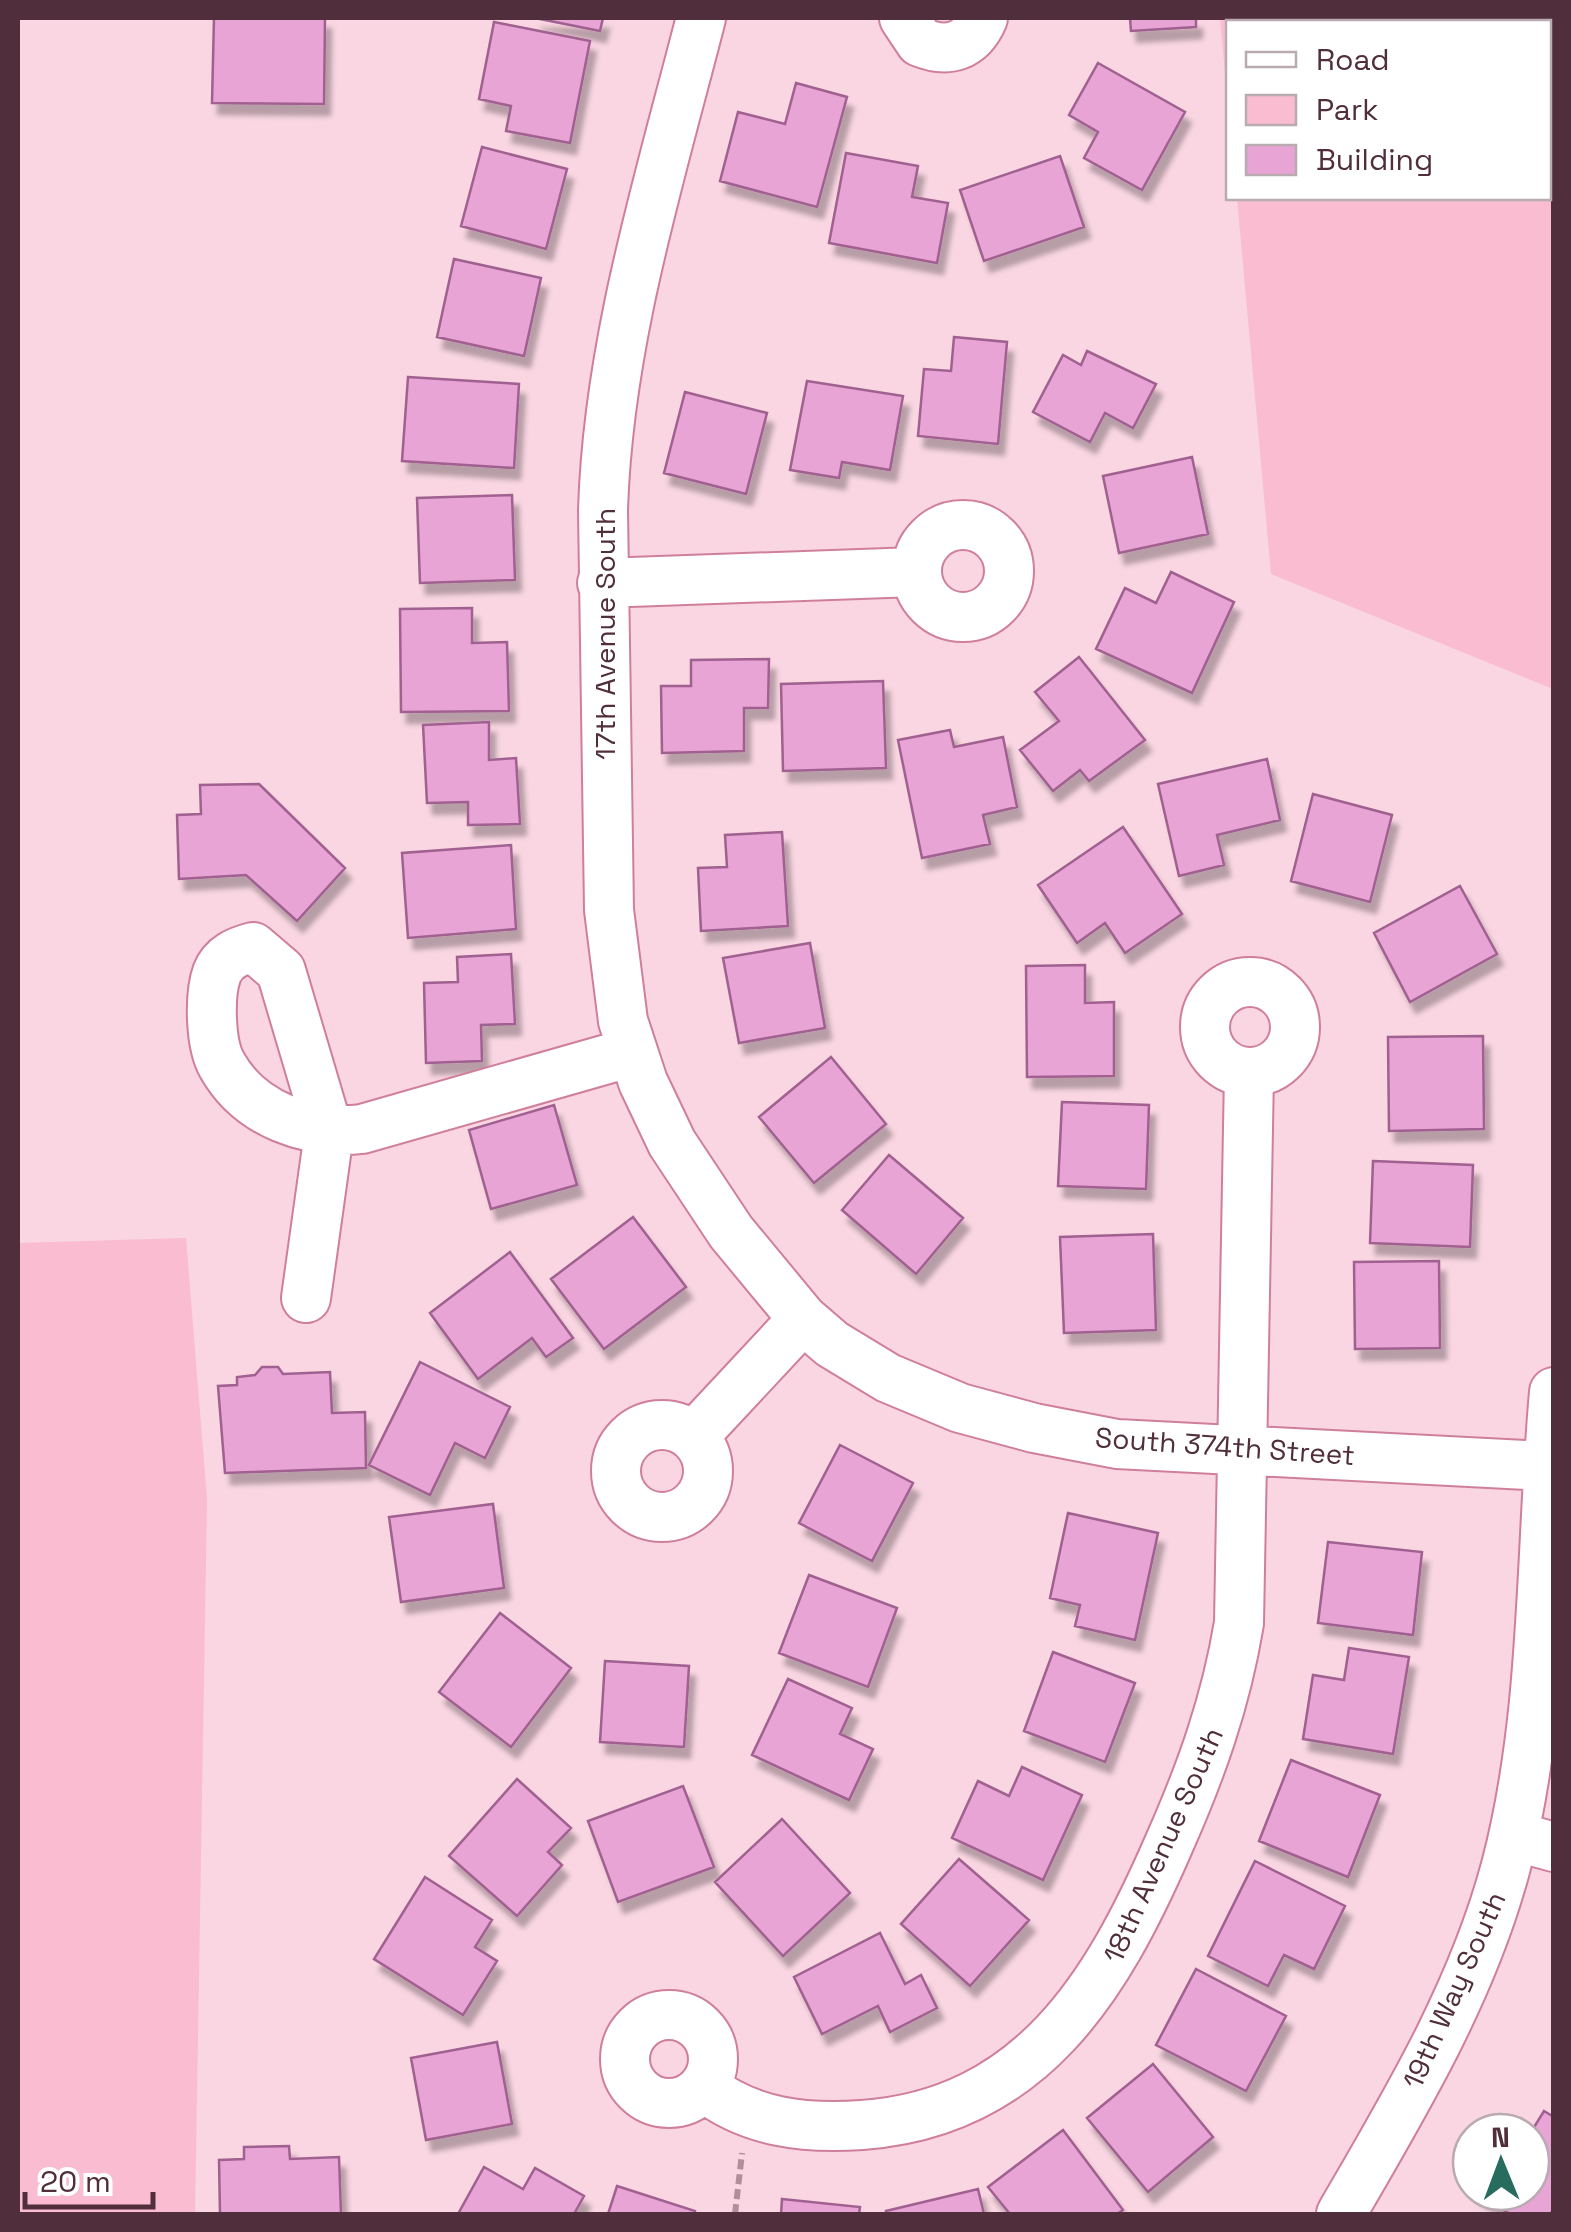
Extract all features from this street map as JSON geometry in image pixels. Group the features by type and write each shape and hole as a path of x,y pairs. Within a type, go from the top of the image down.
{"street":[{"name":"17th Avenue South","path":"701,18 624,333 604,478 602,583 611,950 632,1052 672,1143 731,1232"},
{"path":"904,18 920,42 950,48 965,43 983,18"},
{"path":"602,583 916,572"},
{"path":"306,1298 329,1133 362,1129 632,1052"},
{"name":"18th Avenue South","path":"704,2087 746,2112 788,2124 830,2126 923,2116 961,2101 1019,2067 1052,2041 1088,1999 1138,1916 1216,1727 1239,1623 1250,1073"},
{"name":"South 374th Street","path":"731,1232 803,1319 861,1364 960,1408 1117,1444 1244,1447 1547,1466"},
{"path":"693,1437 803,1319"},
{"name":"19th Way South","path":"1341,2214 1434,2048 1485,1933 1534,1841 1531,1707 1554,1392"}],"path":[{"path":"735,2214 746,2112"}],"green space":[{"path":"1220,18 1553,18 1553,689 1271,574 1237,200 1551,200 1551,20 1226,20 1226,84"},
{"path":"186,1238 207,1499 195,2214 18,2214 18,1243"}],"building":[{"path":"214,18 325,18 324,104 212,103"},
{"path":"535,18 603,18 600,31"},
{"path":"1130,18 1196,18 1196,27 1131,31"},
{"path":"494,22 590,41 570,143 506,131 511,106 479,99"},
{"path":"1098,63 1185,112 1142,190 1084,158 1098,132 1069,115"},
{"path":"796,83 847,97 817,207 720,181 738,112 785,124"},
{"path":"482,147 567,169 546,249 461,226"},
{"path":"846,153 918,166 912,197 948,203 937,263 829,243"},
{"path":"1060,156 1084,227 984,261 960,190"},
{"path":"454,259 541,278 524,356 437,337"},
{"path":"954,337 1007,342 998,444 918,436 924,369 951,371"},
{"path":"1087,351 1156,384 1133,428 1105,413 1090,442 1033,412 1063,355 1081,365"},
{"path":"408,377 519,384 514,468 402,461"},
{"path":"807,381 903,396 890,470 842,462 839,478 790,470"},
{"path":"685,392 767,413 746,494 664,473"},
{"path":"1192,457 1208,534 1119,553 1103,476"},
{"path":"512,495 515,580 420,583 417,498"},
{"path":"1171,572 1234,602 1192,693 1096,649 1125,588 1156,603"},
{"path":"472,608 472,643 507,642 509,711 401,712 400,609"},
{"path":"1079,657 1145,740 1089,781 1080,770 1053,791 1020,750 1059,721 1035,692"},
{"path":"769,659 768,708 744,708 744,751 662,753 661,686 691,686 691,660"},
{"path":"883,681 886,768 783,771 781,684"},
{"path":"489,722 489,760 516,758 520,824 468,825 468,802 427,803 423,725"},
{"path":"950,730 954,747 1003,737 1017,807 983,815 990,844 922,858 898,740"},
{"path":"1267,759 1280,820 1217,835 1224,865 1179,876 1158,784"},
{"path":"259,784 345,868 297,921 246,875 179,879 177,815 201,814 200,785"},
{"path":"1313,794 1392,815 1370,902 1291,881"},
{"path":"1123,827 1182,914 1125,953 1105,923 1077,943 1038,885"},
{"path":"782,832 788,926 701,931 698,868 727,867 725,835"},
{"path":"511,845 516,929 408,938 402,853"},
{"path":"1460,886 1497,954 1410,1002 1374,933"},
{"path":"810,943 825,1028 739,1043 723,958"},
{"path":"511,954 515,1024 481,1025 482,1061 426,1063 424,983 458,982 457,957"},
{"path":"1085,965 1085,1003 1114,1002 1114,1076 1027,1077 1026,966"},
{"path":"1483,1036 1484,1129 1389,1131 1388,1037"},
{"path":"831,1057 886,1124 814,1183 759,1117"},
{"path":"1062,1102 1149,1105 1146,1189 1058,1186"},
{"path":"554,1105 577,1185 491,1209 469,1130"},
{"path":"889,1155 963,1218 916,1274 842,1210"},
{"path":"1373,1161 1473,1165 1470,1247 1370,1243"},
{"path":"633,1217 686,1287 604,1349 551,1279"},
{"path":"1153,1234 1156,1330 1064,1333 1060,1237"},
{"path":"510,1252 573,1338 546,1357 532,1338 478,1379 430,1313"},
{"path":"1439,1261 1440,1348 1355,1349 1354,1262"},
{"path":"420,1362 510,1407 485,1458 455,1443 430,1495 369,1465"},
{"path":"262,1367 278,1367 283,1374 330,1372 332,1413 365,1412 366,1468 225,1473 218,1386 237,1385 237,1377 255,1375"},
{"path":"840,1445 913,1483 872,1561 799,1523"},
{"path":"493,1504 504,1588 401,1602 389,1517"},
{"path":"1068,1513 1158,1533 1135,1640 1075,1626 1080,1605 1050,1598"},
{"path":"1328,1542 1422,1552 1413,1635 1318,1623"},
{"path":"809,1575 897,1608 868,1687 779,1653"},
{"path":"500,1613 571,1668 511,1747 439,1692"},
{"path":"1349,1648 1409,1657 1393,1754 1303,1739 1313,1675 1344,1680"},
{"path":"1053,1652 1135,1683 1105,1762 1024,1731"},
{"path":"605,1661 689,1666 684,1747 600,1742"},
{"path":"788,1679 852,1708 840,1734 873,1749 849,1800 752,1755"},
{"path":"1291,1760 1380,1795 1348,1877 1259,1841"},
{"path":"1022,1767 1082,1795 1043,1880 952,1838 978,1781 1009,1796"},
{"path":"517,1779 571,1828 548,1852 562,1865 517,1916 449,1856"},
{"path":"683,1786 714,1867 618,1902 588,1821"},
{"path":"782,1819 850,1893 783,1956 715,1882"},
{"path":"959,1859 1029,1920 970,1986 901,1924"},
{"path":"1255,1861 1345,1906 1314,1969 1284,1955 1268,1986 1208,1956"},
{"path":"425,1877 492,1920 475,1947 497,1961 463,2015 374,1959"},
{"path":"880,1933 905,1984 921,1975 937,2008 890,2032 878,2006 822,2034 794,1977"},
{"path":"1196,1969 1286,2016 1246,2091 1156,2045"},
{"path":"497,2042 512,2124 426,2140 411,2058"},
{"path":"1153,2064 1213,2137 1148,2192 1087,2118"},
{"path":"1551,2115 1554,2209 1550,2214 1507,2212 1551,2212"},
{"path":"1063,2130 1123,2210 1117,2214 1010,2214 988,2187"},
{"path":"289,2146 290,2159 339,2157 341,2214 220,2214 219,2160 244,2159 244,2147"},
{"path":"484,2167 523,2189 535,2168 584,2196 574,2214 458,2214"},
{"path":"617,2186 695,2211 694,2214 608,2214"},
{"path":"978,2189 984,2214 886,2211"},
{"path":"782,2199 860,2207 859,2214 781,2214"}]}
